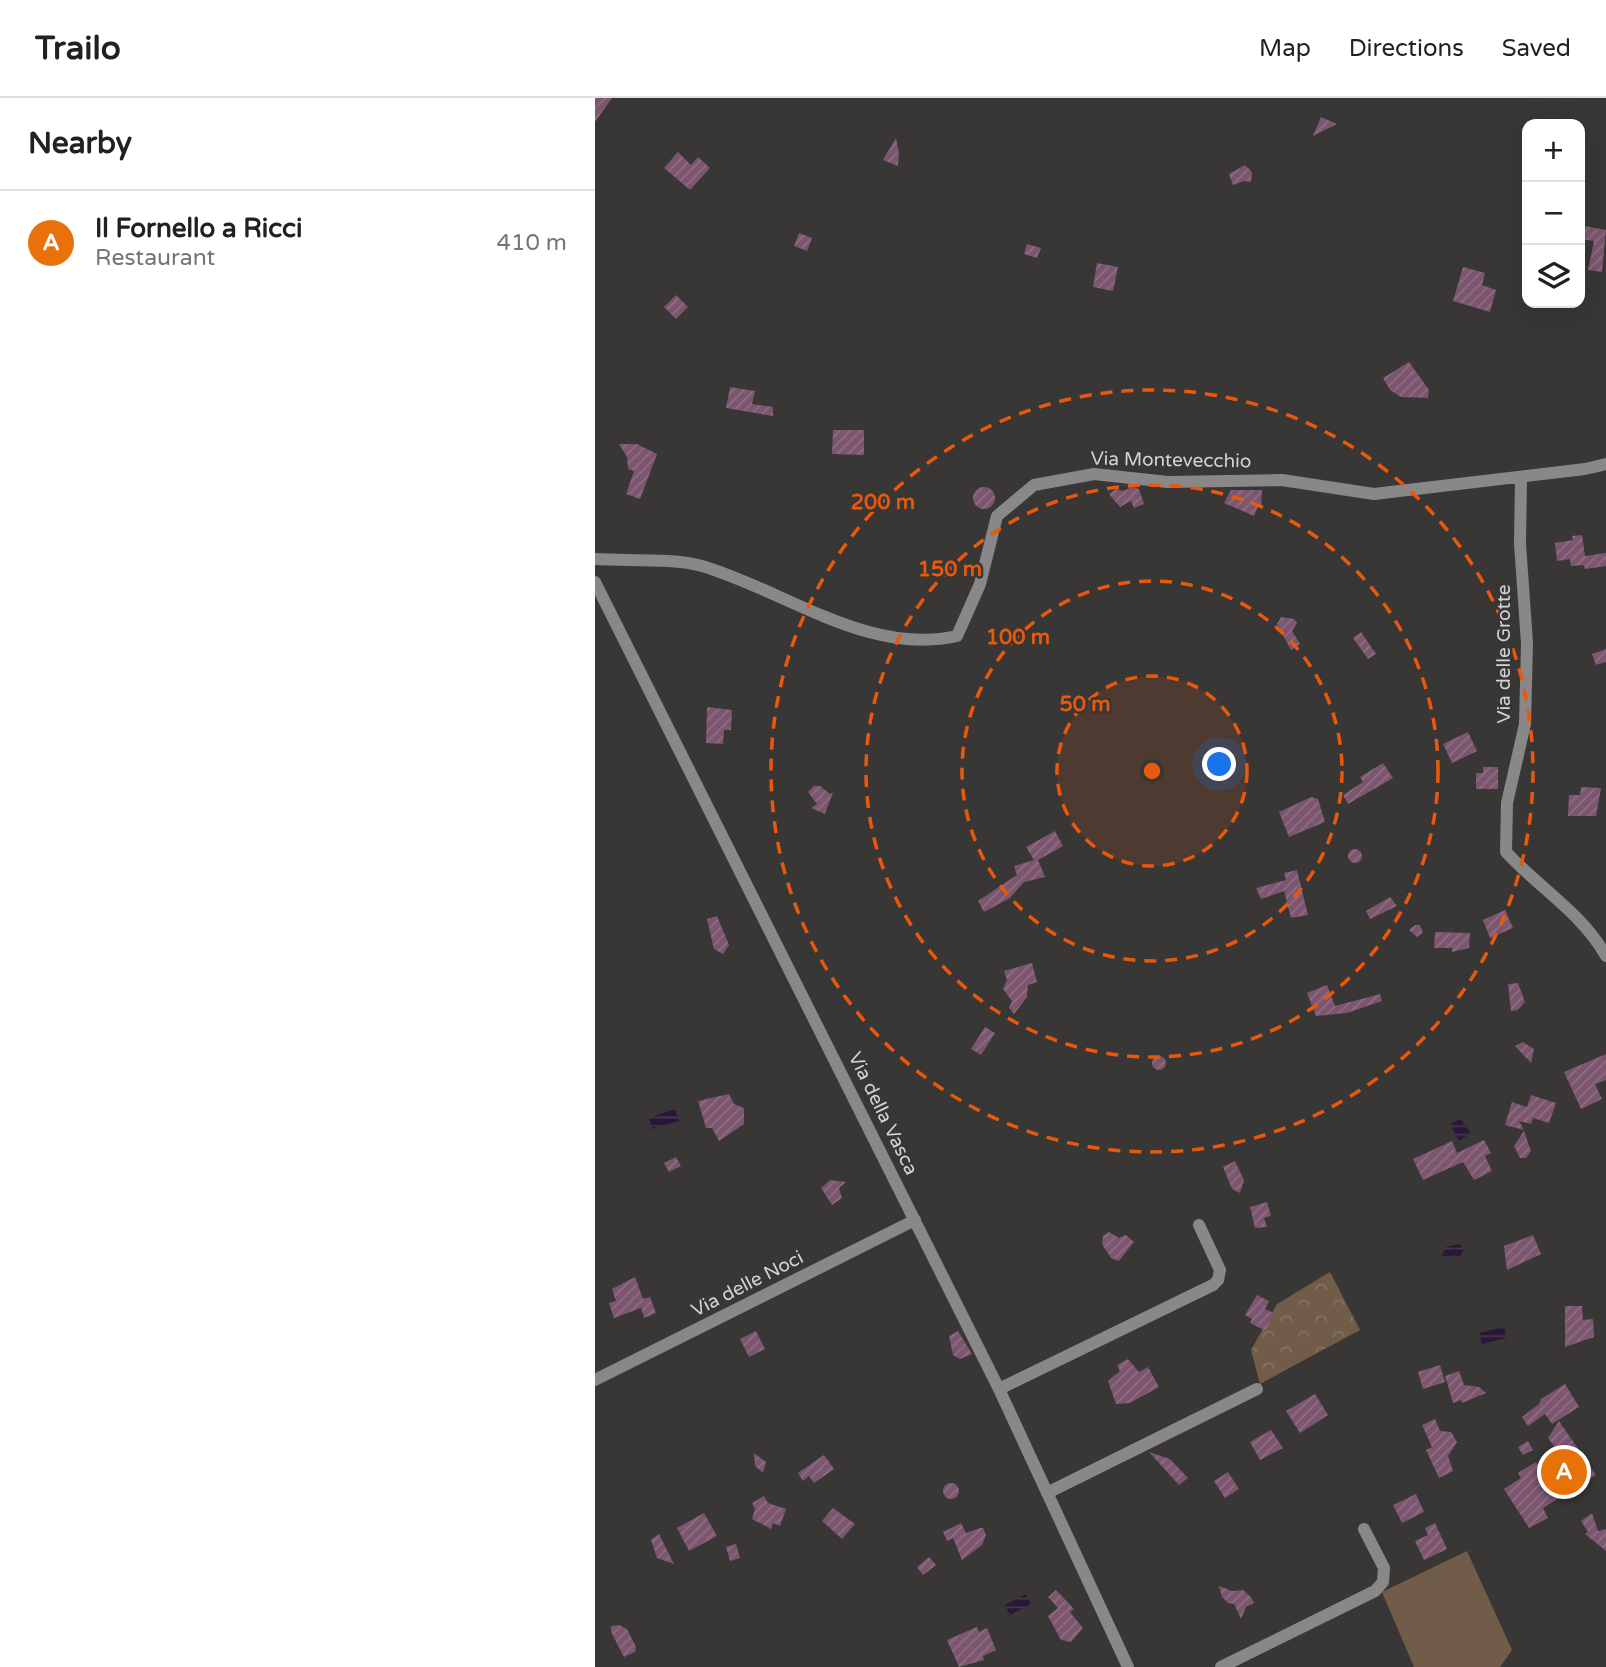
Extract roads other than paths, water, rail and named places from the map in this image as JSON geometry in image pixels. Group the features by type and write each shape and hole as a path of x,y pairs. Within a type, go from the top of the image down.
{"street":[{"name":"Via Montevecchio","path":"595,559 700,565 877,636 932,642 957,636 980,583 997,516 1034,485 1094,474 1168,482 1282,481 1374,494 1606,464"},
{"name":"Via delle Grotte","path":"1521,477 1520,544 1527,643 1525,724 1507,803 1506,852 1569,909 1596,938 1606,956"},
{"name":"Via della Vasca","path":"595,582 999,1390 1128,1667"},
{"name":"Via delle Noci","path":"595,1380 915,1220"},
{"path":"999,1390 1219,1280 1220,1270 1199,1225"},
{"path":"1047,1493 1257,1389"},
{"path":"1221,1667 1375,1591 1384,1582 1384,1567 1364,1529"}],"place":[{"name":"Il Fornello a Ricci","path":"1564,1472"}]}
